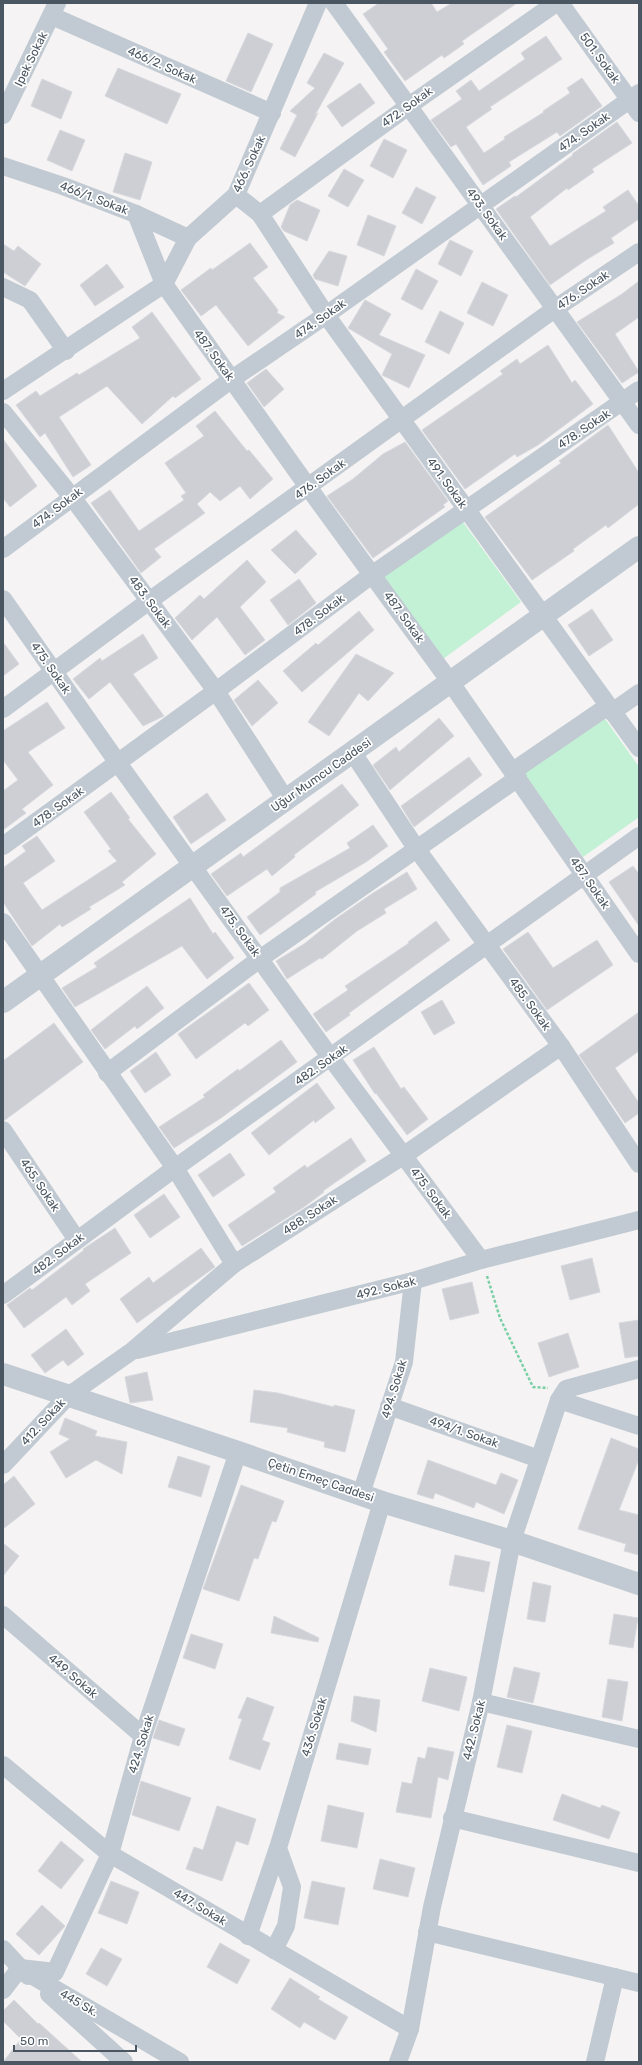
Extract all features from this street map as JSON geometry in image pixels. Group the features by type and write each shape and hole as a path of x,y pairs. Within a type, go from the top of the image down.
{"street":[{"name":"466. Sokak","path":"3,391 66,351 164,284 188,238 236,195 318,3"},
{"name":"472. Sokak","path":"260,214 410,105 556,3"},
{"name":"501. Sokak","path":"560,3 636,102"},
{"name":"493. Sokak","path":"338,4 639,425"},
{"name":"466/2. Sokak","path":"55,10 272,113"},
{"name":"Ipek Sokak","path":"3,115 55,10"},
{"name":"474. Sokak","path":"3,549 232,379 326,315 481,205 636,102"},
{"name":"466/1. Sokak","path":"3,166 64,186 136,214 164,284"},
{"name":"491. Sokak","path":"236,195 260,214 326,315 639,748"},
{"path":"136,214 188,238"},
{"name":"476. Sokak","path":"3,709 149,601 556,308 639,252"},
{"name":"487. Sokak","path":"164,284 308,487 373,574 516,774 639,954"},
{"path":"3,287 30,300 66,351"},
{"name":"478. Sokak","path":"3,846 216,692 373,574 639,390"},
{"name":"483. Sokak","path":"3,412 72,497 216,692 286,800"},
{"name":"Uğur Mumcu Caddesi","path":"3,1002 451,683 639,547"},
{"name":"475. Sokak","path":"3,599 118,763 194,866 331,1058 482,1260"},
{"path":"107,1073 260,958 416,848 516,774 610,709 639,693"},
{"name":"485. Sokak","path":"353,753 416,848 561,1046 639,1164"},
{"name":"482. Sokak","path":"3,1295 175,1168 331,1058 639,836"},
{"path":"3,922 41,975 107,1073 175,1168 234,1264"},
{"name":"488. Sokak","path":"68,1396 132,1351 234,1264 403,1156 561,1046"},
{"name":"465. Sokak","path":"3,1130 77,1240"},
{"name":"492. Sokak","path":"132,1351 413,1281 482,1260 639,1220"},
{"name":"494. Sokak","path":"361,1494 404,1362 413,1281"},
{"path":"563,1395 639,1369"},
{"name":"Çetin Emeç Caddesi","path":"3,1374 238,1452 382,1502 512,1541 639,1584"},
{"path":"563,1395 639,1426"},
{"name":"442. Sokak","path":"398,2062 410,2029 427,1932 452,1818 481,1702 512,1541 539,1459 563,1395"},
{"name":"412. Sokak","path":"3,1466 68,1396"},
{"name":"494/1. Sokak","path":"389,1406 539,1459"},
{"name":"424. Sokak","path":"20,1968 55,1972 110,1854 143,1736 238,1452"},
{"name":"436. Sokak","path":"248,1936 278,1848 382,1502"},
{"name":"449. Sokak","path":"3,1615 143,1736"},
{"path":"481,1702 639,1739"},
{"name":"447. Sokak","path":"3,1765 110,1854 248,1936 410,2029"},
{"path":"452,1818 639,1863"},
{"path":"274,1950 286,1926 292,1887 278,1848"},
{"path":"427,1932 639,1983"},
{"path":"3,1949 20,1968 124,2062"},
{"path":"3,1990 20,1968"},
{"name":"445 Sk.","path":"20,1968 180,2062"},
{"path":"595,2062 615,1977"}],"path":[{"path":"482,1260 500,1318 533,1387 563,1395"}],"green space":[{"path":"460,518 521,602 443,659 382,575"},
{"path":"603,716 639,767 639,817 583,857 523,772"}],"building":[{"path":"379,3 431,3 437,12 452,3 517,3 462,41 464,44 444,58 442,55 405,81 384,52 388,49 363,14"},
{"path":"248,33 273,44 251,92 226,81"},
{"path":"546,36 562,59 490,107 492,109 466,127 484,153 505,139 504,137 544,112 543,111 570,93 567,88 582,78 602,106 560,136 557,132 509,162 511,166 483,185 456,144 451,147 431,120 462,99 456,91 471,80 479,91 525,59 521,53"},
{"path":"324,53 344,63 315,115 318,113 295,157 280,149 297,115 290,111 315,88 307,83"},
{"path":"118,68 181,94 167,124 105,96"},
{"path":"42,79 72,92 61,119 31,106"},
{"path":"360,83 375,103 342,127 327,106"},
{"path":"617,122 632,143 592,169 594,172 568,190 567,188 530,217 550,246 606,211 603,207 628,190 639,206 639,219 611,238 614,243 550,285 496,209 515,196 516,197"},
{"path":"60,130 85,140 72,171 47,160"},
{"path":"384,139 407,150 393,178 370,166"},
{"path":"125,153 152,162 140,200 113,192"},
{"path":"344,169 364,180 348,207 328,196"},
{"path":"416,187 436,197 422,224 402,213"},
{"path":"297,200 320,210 307,241 284,231 281,227 290,205"},
{"path":"368,215 396,226 384,256 357,245"},
{"path":"450,240 473,251 461,276 438,264"},
{"path":"250,243 268,267 253,278 278,310 277,313 285,317 248,346 216,305 201,316 181,290 211,268 212,270"},
{"path":"3,244 14,251 18,246 41,264 25,286 3,272"},
{"path":"329,251 347,256 338,286 315,279 313,275"},
{"path":"107,264 124,287 95,306 80,285"},
{"path":"416,269 438,281 422,310 401,299"},
{"path":"639,281 639,317 615,334 639,372 622,383 577,322 622,294"},
{"path":"482,282 508,295 493,326 467,313"},
{"path":"365,300 391,314 379,335 425,355 409,388 382,375 392,354 348,328"},
{"path":"440,311 464,323 449,354 425,342"},
{"path":"152,312 201,379 175,398 173,396 142,424 107,386 59,417 91,465 73,477 45,433 40,437 16,405 36,391 40,396 77,373 79,375 140,338 132,327"},
{"path":"548,345 572,383 575,380 593,404 538,445 517,457 515,454 465,489 422,430 503,374 500,371 517,359 520,364"},
{"path":"266,369 284,389 264,407 247,383"},
{"path":"215,411 247,451 249,450 273,479 250,499 240,486 220,501 210,492 197,504 205,513 154,549 161,557 141,573 91,503 110,490 139,531 184,500 181,496 186,493 165,463 204,436 196,426"},
{"path":"608,425 639,473 639,504 608,528 606,525 573,549 574,551 532,580 485,517 561,463 559,461"},
{"path":"3,439 37,486 10,507 3,498"},
{"path":"405,442 448,501 443,505 445,507 373,558 327,496 353,479 383,454"},
{"path":"296,530 317,554 295,574 271,550"},
{"path":"247,560 266,582 240,607 265,640 245,655 217,617 192,640 175,618 200,595 204,599"},
{"path":"299,579 316,603 288,625 270,600"},
{"path":"592,609 613,640 589,656 568,625"},
{"path":"359,611 374,630 302,692 283,671 316,643 318,645"},
{"path":"143,634 158,658 133,674 164,716 143,726 110,682 89,699 73,679 100,658 102,661"},
{"path":"3,642 19,664 3,676"},
{"path":"356,654 394,673 368,701 359,693 329,736 308,722"},
{"path":"258,680 278,703 252,726 234,700"},
{"path":"47,702 65,728 28,752 53,785 22,809 26,813 3,830 3,791 18,780 3,760 3,731"},
{"path":"439,718 454,736 390,790 373,765 396,747 399,752"},
{"path":"469,757 482,775 414,827 401,806"},
{"path":"342,784 359,805 294,855 295,857 272,876 267,869 227,896 211,874 241,853 243,857"},
{"path":"111,792 130,818 128,819 156,854 122,882 125,885 89,907 91,909 62,927 60,924 32,946 3,902 3,868 26,851 22,846 37,836 55,861 23,883 42,910 117,861 108,851 111,849 84,812"},
{"path":"207,793 226,820 191,844 173,817"},
{"path":"373,825 388,846 366,862 315,892 316,894 260,935 247,917 280,892 280,888 350,848 347,843"},
{"path":"633,866 639,874 639,926 609,882"},
{"path":"407,872 417,889 384,909 386,913 357,931 322,959 320,958 287,979 276,961 304,944 334,920 373,893"},
{"path":"190,898 213,934 215,932 234,958 207,979 182,946 75,1007 62,988 97,967 94,963"},
{"path":"436,921 450,940 349,1013 350,1015 326,1032 313,1014 348,990 345,986 409,943 408,942"},
{"path":"528,932 553,968 597,940 613,965 547,1010 503,949"},
{"path":"249,983 269,1010 248,1026 245,1023 196,1059 178,1034"},
{"path":"147,986 164,1008 137,1029 135,1026 105,1049 91,1030"},
{"path":"442,1000 455,1023 434,1035 421,1012"},
{"path":"639,1012 639,1051 615,1068 639,1103 639,1113 625,1123 579,1055"},
{"path":"54,1023 83,1062 3,1120 3,1061"},
{"path":"281,1040 297,1062 221,1118 174,1148 159,1127 205,1097 203,1095"},
{"path":"374,1047 401,1089 404,1087 428,1119 407,1135 376,1093 375,1094 353,1060"},
{"path":"156,1052 171,1075 145,1093 130,1071"},
{"path":"317,1083 335,1108 315,1123 314,1120 269,1155 251,1133"},
{"path":"351,1138 366,1161 323,1191 324,1192 304,1207 242,1246 228,1225 276,1192 273,1188 305,1165 307,1168"},
{"path":"230,1153 245,1175 213,1197 198,1175"},
{"path":"164,1194 180,1217 150,1238 134,1215"},
{"path":"115,1228 131,1253 85,1284 90,1291 72,1305 66,1297 24,1328 7,1305 30,1288 32,1290 84,1250 83,1249"},
{"path":"201,1248 215,1267 137,1323 120,1299 149,1277 153,1283"},
{"path":"592,1258 600,1292 570,1300 561,1266"},
{"path":"472,1282 479,1313 450,1320 442,1289"},
{"path":"639,1320 639,1356 625,1358 619,1323"},
{"path":"66,1329 84,1354 68,1366 63,1360 45,1373 31,1355"},
{"path":"568,1333 579,1367 549,1377 538,1343"},
{"path":"147,1372 153,1400 130,1403 125,1377"},
{"path":"254,1390 278,1393 334,1407 334,1405 355,1410 345,1452 324,1447 325,1442 287,1432 288,1428 250,1422"},
{"path":"65,1418 97,1431 95,1436 127,1442 122,1474 96,1460 66,1478 50,1452 70,1439 59,1434"},
{"path":"611,1438 639,1449 639,1459 619,1510 639,1515 639,1555 624,1551 626,1544 578,1529"},
{"path":"178,1456 210,1466 201,1497 168,1487"},
{"path":"428,1460 496,1485 501,1473 518,1480 504,1514 476,1502 474,1508 435,1493 433,1499 417,1494"},
{"path":"14,1476 35,1504 3,1529 3,1485"},
{"path":"241,1485 284,1501 276,1522 272,1521 258,1559 254,1558 239,1601 203,1589"},
{"path":"3,1543 19,1556 3,1576"},
{"path":"455,1555 490,1562 484,1592 449,1585"},
{"path":"533,1582 551,1586 545,1622 527,1619"},
{"path":"614,1614 638,1618 633,1648 609,1644"},
{"path":"274,1616 319,1638 318,1642 271,1633"},
{"path":"191,1634 223,1644 215,1669 183,1658"},
{"path":"514,1667 540,1673 533,1703 507,1697"},
{"path":"430,1668 467,1677 459,1711 422,1701"},
{"path":"608,1679 628,1682 622,1721 602,1717"},
{"path":"354,1696 380,1700 376,1732 351,1721"},
{"path":"247,1697 274,1707 262,1740 270,1743 260,1770 229,1759 242,1719 238,1718"},
{"path":"159,1720 185,1729 179,1746 153,1738"},
{"path":"507,1725 532,1731 522,1773 497,1767"},
{"path":"339,1743 371,1749 368,1765 336,1759"},
{"path":"428,1747 454,1752 448,1780 438,1777 431,1818 396,1812 402,1782 412,1784 418,1757 425,1759"},
{"path":"141,1781 191,1798 179,1831 132,1815"},
{"path":"562,1794 600,1808 602,1805 620,1812 609,1839 553,1820"},
{"path":"328,1805 364,1813 357,1848 321,1841"},
{"path":"217,1806 256,1819 248,1845 236,1841 222,1881 186,1869 194,1847 203,1850"},
{"path":"61,1841 84,1860 61,1889 38,1871"},
{"path":"380,1859 415,1868 408,1897 373,1889"},
{"path":"111,1881 139,1892 127,1924 98,1913"},
{"path":"312,1881 345,1888 338,1925 304,1918"},
{"path":"42,1905 65,1926 39,1955 16,1934"},
{"path":"220,1943 250,1960 237,1984 207,1967"},
{"path":"101,1948 122,1959 107,1986 86,1974"},
{"path":"290,1978 320,1997 318,1999 348,2017 335,2040 304,2022 300,2028 271,2009"},
{"path":"14,2000 38,2024 39,2023 82,2062 3,2062 21,2039 3,2021 3,2011"}]}
